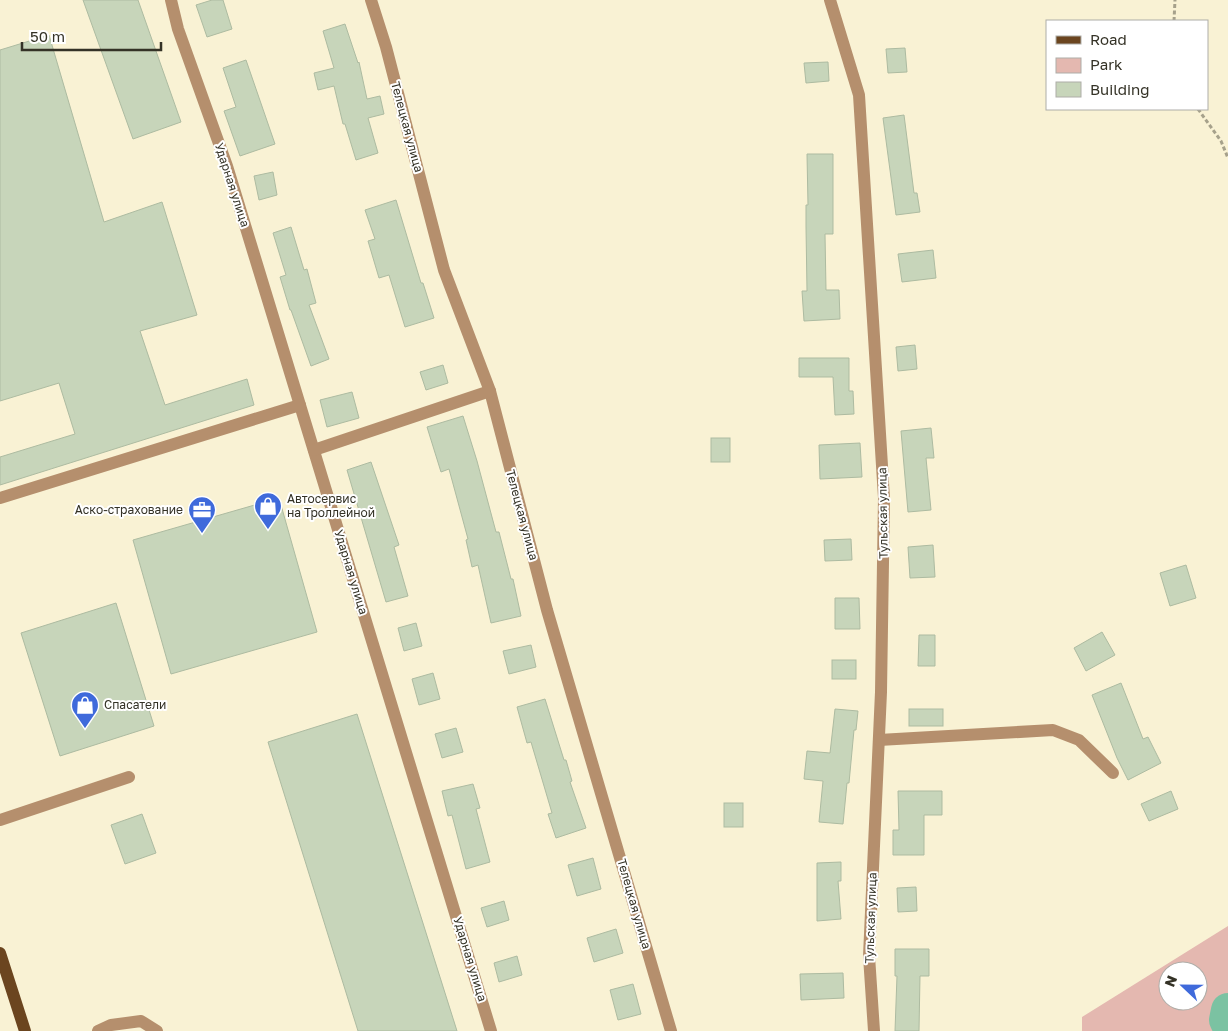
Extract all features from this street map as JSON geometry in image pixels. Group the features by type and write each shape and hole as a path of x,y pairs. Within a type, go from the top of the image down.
{"main road":[{"path":"0,953 25,1031"}],"street":[{"name":"Ударная улица","path":"171,0 178,29 227,166 491,1031"},
{"name":"Телецкая улица","path":"371,0 386,47 444,270 490,391 547,610 671,1031"},
{"name":"Тульская улица","path":"830,0 859,95 884,498 879,740 869,956 874,1031"},
{"path":"314,450 490,391"},
{"path":"0,498 300,405"},
{"path":"879,740 1053,730 1079,740 1113,773"},
{"path":"0,820 129,777"},
{"path":"98,1031 111,1025 141,1021 157,1031"}],"path":[{"path":"1174,20 1175,0"},
{"path":"1199,110 1221,141 1228,158"}],"green space":[{"path":"1228,926 1228,1031 1082,1031 1082,1017 1158,970 1158,1011 1208,1011 1208,961 1172,961"}],"building":[{"path":"83,0 138,0 181,122 133,139"},
{"path":"212,0 223,0 232,29 207,37 196,5"},
{"path":"345,24 359,62 367,99 380,96 384,114 368,118 378,153 356,160 345,124 343,124 334,86 318,90 314,73 334,68 323,31"},
{"path":"49,35 104,222 162,202 197,315 140,331 165,405 247,379 254,405 0,485 0,457 75,434 59,383 0,401 0,50"},
{"path":"905,48 907,72 888,73 886,49"},
{"path":"246,60 275,144 240,156 224,111 236,107 223,68"},
{"path":"828,62 829,81 806,83 804,63"},
{"path":"904,115 914,193 917,193 920,212 896,215 883,118"},
{"path":"807,154 833,154 833,234 825,234 826,290 839,290 840,319 804,321 802,291 807,291"},
{"path":"273,172 277,195 259,200 254,176"},
{"path":"396,200 421,283 423,283 434,318 405,327 389,275 379,278 368,241 375,239 365,210"},
{"path":"291,227 304,270 307,269 316,303 309,305 329,359 311,366 280,277 286,275 273,233"},
{"path":"933,250 936,278 902,282 898,254"},
{"path":"915,345 917,369 898,371 896,347"},
{"path":"799,358 849,358 849,391 853,391 854,414 835,415 833,377 799,377"},
{"path":"443,365 448,383 426,390 420,372"},
{"path":"352,392 359,418 327,427 320,400"},
{"path":"463,416 496,532 499,532 511,579 513,579 521,616 491,623 478,565 472,567 466,540 468,539 449,469 441,472 427,427"},
{"path":"931,428 934,458 926,458 931,510 908,512 901,431"},
{"path":"711,438 730,438 730,462 711,462"},
{"path":"860,443 862,477 820,479 819,445"},
{"path":"371,462 399,545 394,547 408,596 386,602 347,470"},
{"path":"279,498 317,632 171,674 133,540"},
{"path":"851,539 852,560 825,561 824,540"},
{"path":"933,545 935,577 910,578 908,547"},
{"path":"1186,565 1196,598 1170,606 1160,573"},
{"path":"835,598 859,598 860,629 835,629"},
{"path":"116,603 154,726 60,756 21,633"},
{"path":"416,623 422,646 404,651 398,628"},
{"path":"1102,632 1115,655 1086,671 1074,648"},
{"path":"919,635 935,635 935,666 918,666"},
{"path":"531,645 536,667 509,674 503,651"},
{"path":"832,660 856,660 856,679 832,679"},
{"path":"433,673 440,699 419,705 412,679"},
{"path":"1121,683 1143,739 1148,737 1161,763 1128,780 1117,758 1092,695"},
{"path":"545,699 564,760 566,760 572,781 570,782 586,828 556,838 548,814 552,813 531,742 527,743 517,707"},
{"path":"835,709 858,711 843,824 819,822 823,781 804,779 807,751 830,753"},
{"path":"909,709 943,709 943,726 909,726"},
{"path":"357,714 457,1031 358,1031 268,742"},
{"path":"456,728 463,752 442,758 435,734"},
{"path":"473,784 480,808 476,809 490,862 466,869 452,815 448,816 442,791"},
{"path":"898,791 942,791 942,815 924,815 924,855 893,855 893,830 899,830"},
{"path":"1171,791 1178,809 1149,821 1141,804"},
{"path":"724,803 743,803 743,827 724,827"},
{"path":"142,814 156,853 125,864 111,825"},
{"path":"593,858 601,889 577,896 568,865"},
{"path":"841,862 841,881 838,881 841,919 817,921 817,863"},
{"path":"916,887 917,911 898,912 897,888"},
{"path":"504,901 509,920 487,927 481,908"},
{"path":"616,929 623,953 594,962 587,938"},
{"path":"895,949 929,949 929,976 920,976 919,1031 895,1031 897,976 895,976"},
{"path":"517,956 522,975 499,982 494,963"},
{"path":"843,973 844,998 801,1000 800,974"},
{"path":"633,984 641,1014 618,1020 610,990"}],"waterway":[{"path":"1228,1010 1226,1020 1228,1024"}],"place":[{"name":"Автосервис на Троллейной","path":"268,530"},
{"name":"Аско-страхование","path":"202,534"},
{"name":"Спасатели","path":"85,729"}]}
